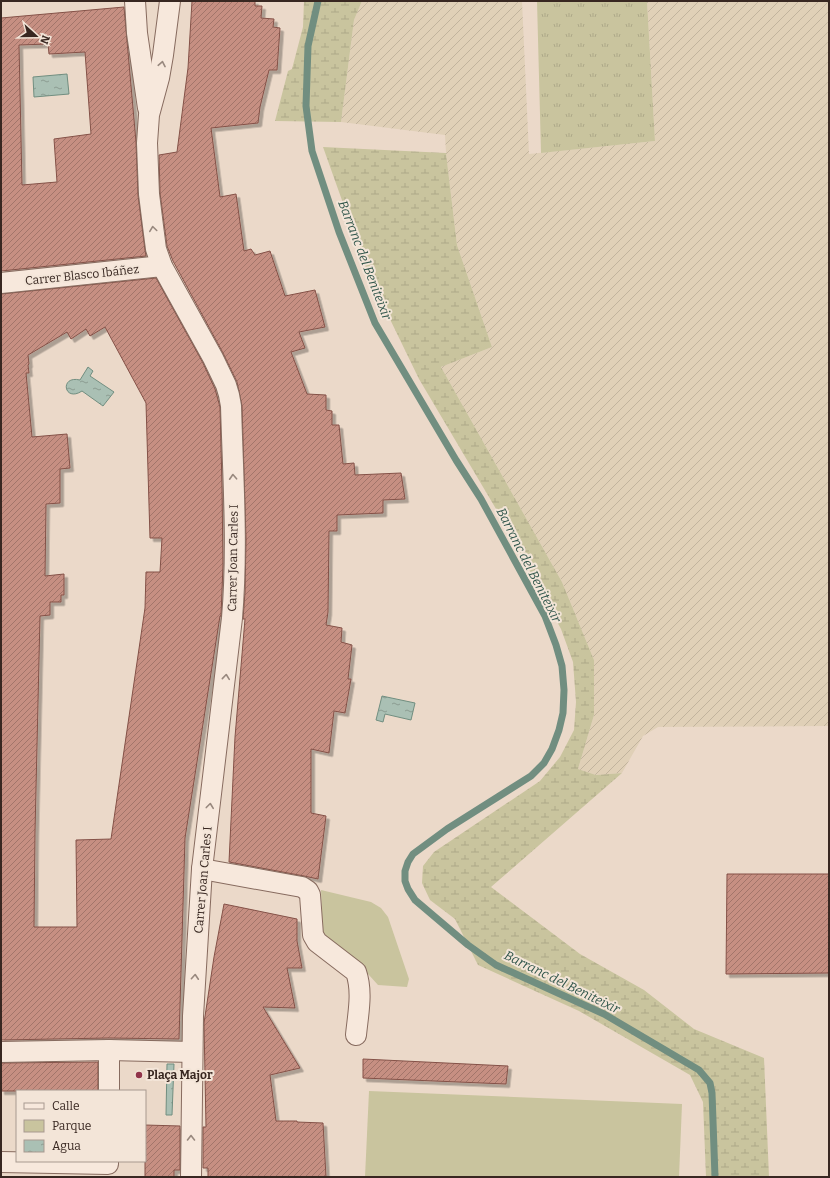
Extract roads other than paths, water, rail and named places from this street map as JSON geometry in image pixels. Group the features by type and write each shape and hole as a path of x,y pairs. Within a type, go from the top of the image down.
{"street":[{"name":"Carrer Joan Carles I","path":"135,1 138,39 149,115"},
{"name":"Carrer Joan Carles I","path":"170,1 159,78 149,115 147,142 149,194 156,249 162,266 213,358 226,385 229,395 231,406 235,520 234,592 202,869 193,1016 191,1177"},
{"name":"Carrer Blasco Ibáñez","path":"1,283 162,266"},
{"path":"202,869 302,887 308,891 310,895 313,935 317,942 356,972 359,979 360,989 356,1035"},
{"path":"105,1050 109,1090"},
{"path":"1,1052 105,1050 192,1052"},
{"path":"1,1162 108,1164 108,1162"}],"water":[{"path":"67,74 69,94 34,97 33,77"},
{"path":"88,367 93,371 90,376 114,392 103,406 82,391 76,394 71,394 66,388 69,381 80,380"},
{"path":"382,696 415,703 411,720 385,714 383,722 376,720"},
{"path":"167,1064 174,1064 172,1115 166,1115"}],"waterway":[{"name":"Barranc del Beniteixir","path":"318,1 308,46 306,106 312,151 339,232 375,323 456,460 481,499 545,616 562,666 564,690 563,713 552,749 544,763 531,776 447,829 413,854 405,871 405,881 415,900 468,945 496,965 604,1014 699,1070 710,1083 712,1093 715,1177"}],"place":[{"name":"Plaça Major","path":"139,1075"}]}
